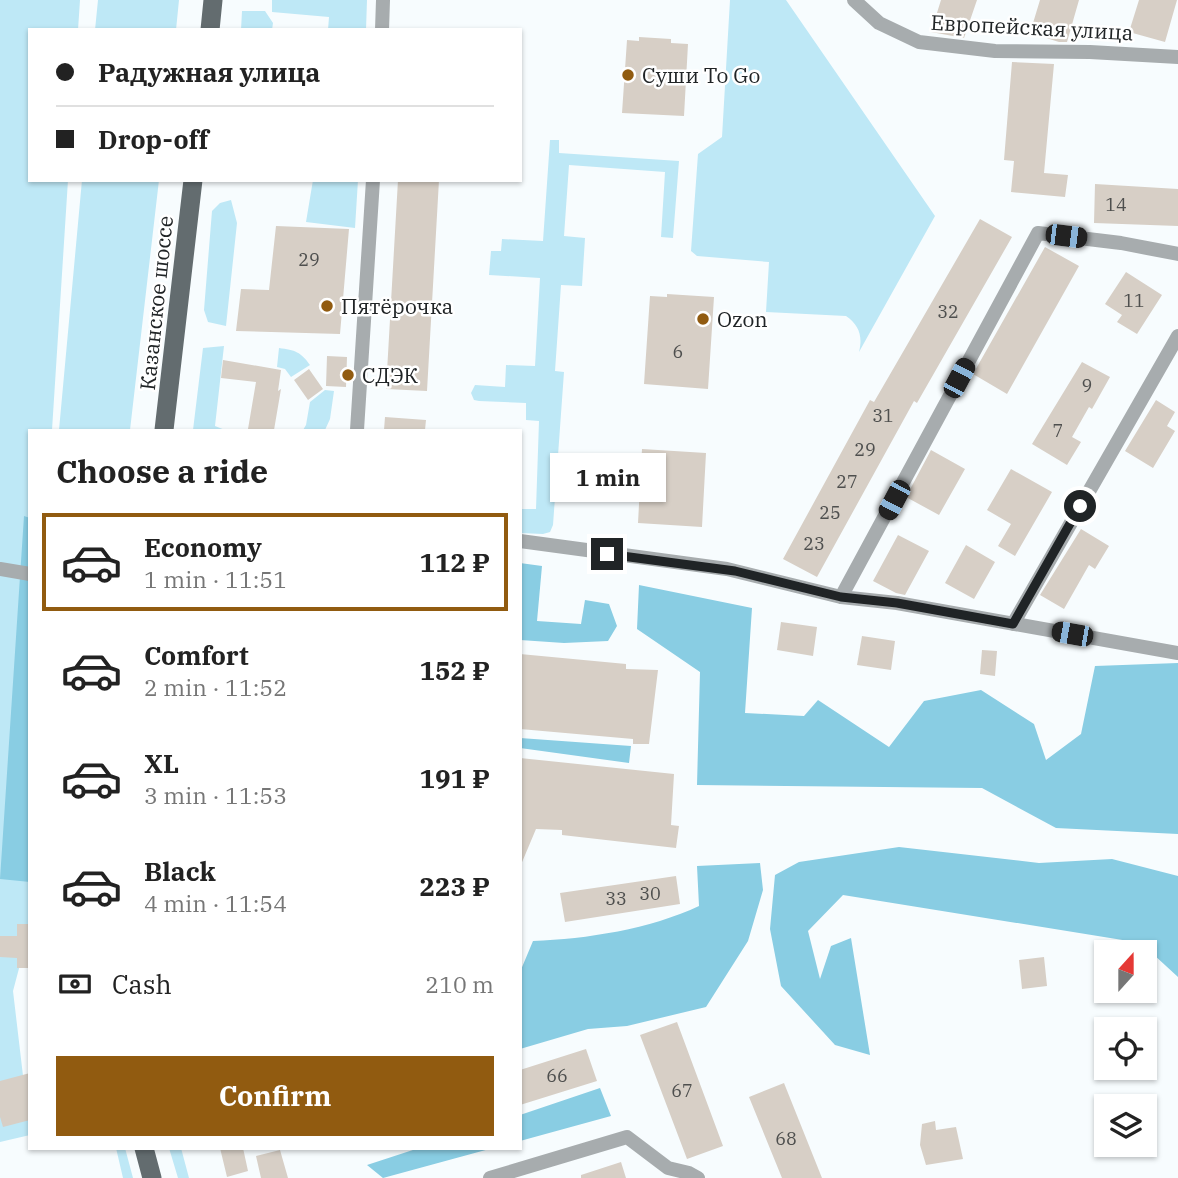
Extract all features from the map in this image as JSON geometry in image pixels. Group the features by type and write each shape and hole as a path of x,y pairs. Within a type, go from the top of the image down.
{"main road":[{"path":"210,28 213,0"},
{"name":"Казанское шоссе","path":"164,429 193,182"},
{"path":"145,1150 152,1178"}],"street":[{"path":"382,28 383,0"},
{"name":"Европейская улица","path":"854,0 879,23 919,42 995,51 1090,52 1178,57"},
{"path":"357,429 373,182"},
{"path":"841,597 1038,233 1121,243 1178,254"},
{"path":"1013,624 1178,336"},
{"path":"522,541 735,571 841,597 897,603 1178,653"},
{"path":"0,569 28,574"},
{"path":"490,1178 626,1137 668,1168 698,1178"}],"shaded area":[{"path":"0,0 80,0 78,28 28,28 28,182 68,182 52,429 28,429 28,935 13,991 28,1135 0,1142"},
{"path":"98,0 179,0 176,28 95,28"},
{"path":"272,0 367,0 366,28 328,28 329,17 272,12"},
{"path":"730,0 786,0 935,216 859,352 859,331 846,316 766,312 769,262 697,256 691,251 698,154 722,137"},
{"path":"242,11 265,11 273,23 272,28 241,28"},
{"path":"550,140 559,140 559,153 679,161 673,238 661,237 665,172 569,165 564,236 585,238 582,286 561,285 555,371 564,372 553,525 550,532 543,534 522,533 522,509 536,509 539,421 526,420 526,403 479,401 474,400 471,393 475,385 505,387 506,365 535,366 540,278 489,275 491,251 501,251 502,239 543,241"},
{"path":"82,182 159,182 130,429 59,429"},
{"path":"313,182 358,182 355,228 306,222"},
{"path":"231,200 237,223 226,326 208,322 204,310 212,211 220,203"},
{"path":"224,346 215,426 222,429 193,429 203,348"},
{"path":"279,348 297,352 310,365 291,377 285,369 277,367"},
{"path":"325,390 334,391 330,419 325,429 304,429 310,402"},
{"path":"24,516 28,517 28,882 0,879"},
{"path":"522,563 542,566 537,621 581,624 585,600 609,604 617,626 608,641 564,643 522,640"},
{"path":"639,585 752,608 745,713 804,716 818,700 889,747 924,701 981,690 1034,724 1046,760 1081,734 1095,666 1178,663 1178,834 1056,828 982,788 697,785 700,672 637,629"},
{"path":"522,738 631,746 629,763 522,748"},
{"path":"899,847 1039,863 1112,859 1178,876 1178,977 1157,958 1157,940 1122,940 843,895 808,931 820,979 831,946 851,938 870,1055 835,1045 781,986 770,929 775,875 799,862"},
{"path":"760,863 763,890 748,941 706,1007 627,1026 588,1029 522,1048 522,967 533,941 575,938 639,927 699,906 697,866"},
{"path":"600,1088 611,1116 522,1140 522,1114"},
{"path":"116,1150 126,1150 133,1178 123,1178"},
{"path":"170,1150 182,1150 189,1178 178,1178"},
{"path":"413,1150 486,1150 383,1178 367,1165"}],"building":[{"path":"941,0 977,0 964,38 931,32"},
{"path":"1040,0 1079,0 1067,42 1030,33"},
{"path":"1139,0 1177,0 1165,42 1129,32"},
{"path":"639,37 671,39 671,43 688,44 684,116 622,113 627,40 639,41"},
{"path":"1012,62 1054,64 1044,173 1068,175 1065,197 1011,192 1014,161 1004,160"},
{"path":"398,182 439,182 427,391 386,389"},
{"path":"1095,184 1178,189 1178,226 1094,223"},
{"path":"980,219 1012,237 917,403 914,401 817,577 783,559 870,400 874,402"},
{"path":"276,226 349,229 340,334 236,331 241,289 269,290"},
{"path":"1045,247 1079,266 1007,394 973,374"},
{"path":"1126,272 1162,295 1137,334 1117,322 1122,315 1105,304"},
{"path":"667,294 714,297 708,389 644,384 650,296 667,297"},
{"path":"327,356 347,357 346,387 326,386"},
{"path":"223,360 281,370 278,391 281,389 274,429 248,429 256,382 221,378"},
{"path":"1082,362 1110,377 1072,437 1081,442 1067,465 1032,444"},
{"path":"309,369 323,389 308,400 294,380"},
{"path":"1156,400 1175,412 1167,426 1175,431 1153,468 1125,451"},
{"path":"385,417 426,420 425,429 384,429"},
{"path":"642,449 706,453 702,527 638,523"},
{"path":"931,450 965,469 939,515 906,497"},
{"path":"1011,469 1052,492 1015,556 998,546 1011,524 987,510"},
{"path":"1081,529 1109,546 1095,569 1089,565 1064,609 1040,595"},
{"path":"898,535 929,551 905,595 873,581"},
{"path":"966,545 995,562 974,599 945,583"},
{"path":"781,622 817,627 813,656 777,650"},
{"path":"862,636 895,641 891,670 857,665"},
{"path":"982,650 997,651 995,676 980,674"},
{"path":"522,654 626,664 626,669 658,670 649,744 633,744 633,739 522,729"},
{"path":"522,758 674,774 671,825 679,826 676,848 562,835 562,830 536,829 522,862"},
{"path":"676,876 680,904 565,922 560,893"},
{"path":"17,924 28,924 28,968 17,968 17,958 0,957 0,936 17,936"},
{"path":"1044,957 1047,986 1022,989 1019,960"},
{"path":"677,1022 723,1146 687,1159 640,1035"},
{"path":"586,1049 597,1081 522,1104 522,1069"},
{"path":"28,1074 28,1121 3,1127 0,1117 0,1081"},
{"path":"784,1083 822,1178 782,1178 749,1097"},
{"path":"935,1121 936,1130 956,1127 963,1159 926,1165 920,1145 922,1124"},
{"path":"220,1150 243,1150 248,1171 227,1177"},
{"path":"280,1150 288,1178 261,1178 256,1156"},
{"path":"621,1162 626,1178 581,1178 581,1175"}],"place":[{"name":"Суши To Go","path":"628,75"},
{"name":"Пятёрочка","path":"327,306"},
{"name":"Ozon","path":"703,319"},
{"name":"СДЭК","path":"348,375"}],"route":[{"path":"607,554 735,571 841,597 897,603 1013,624 1080,506"}]}
